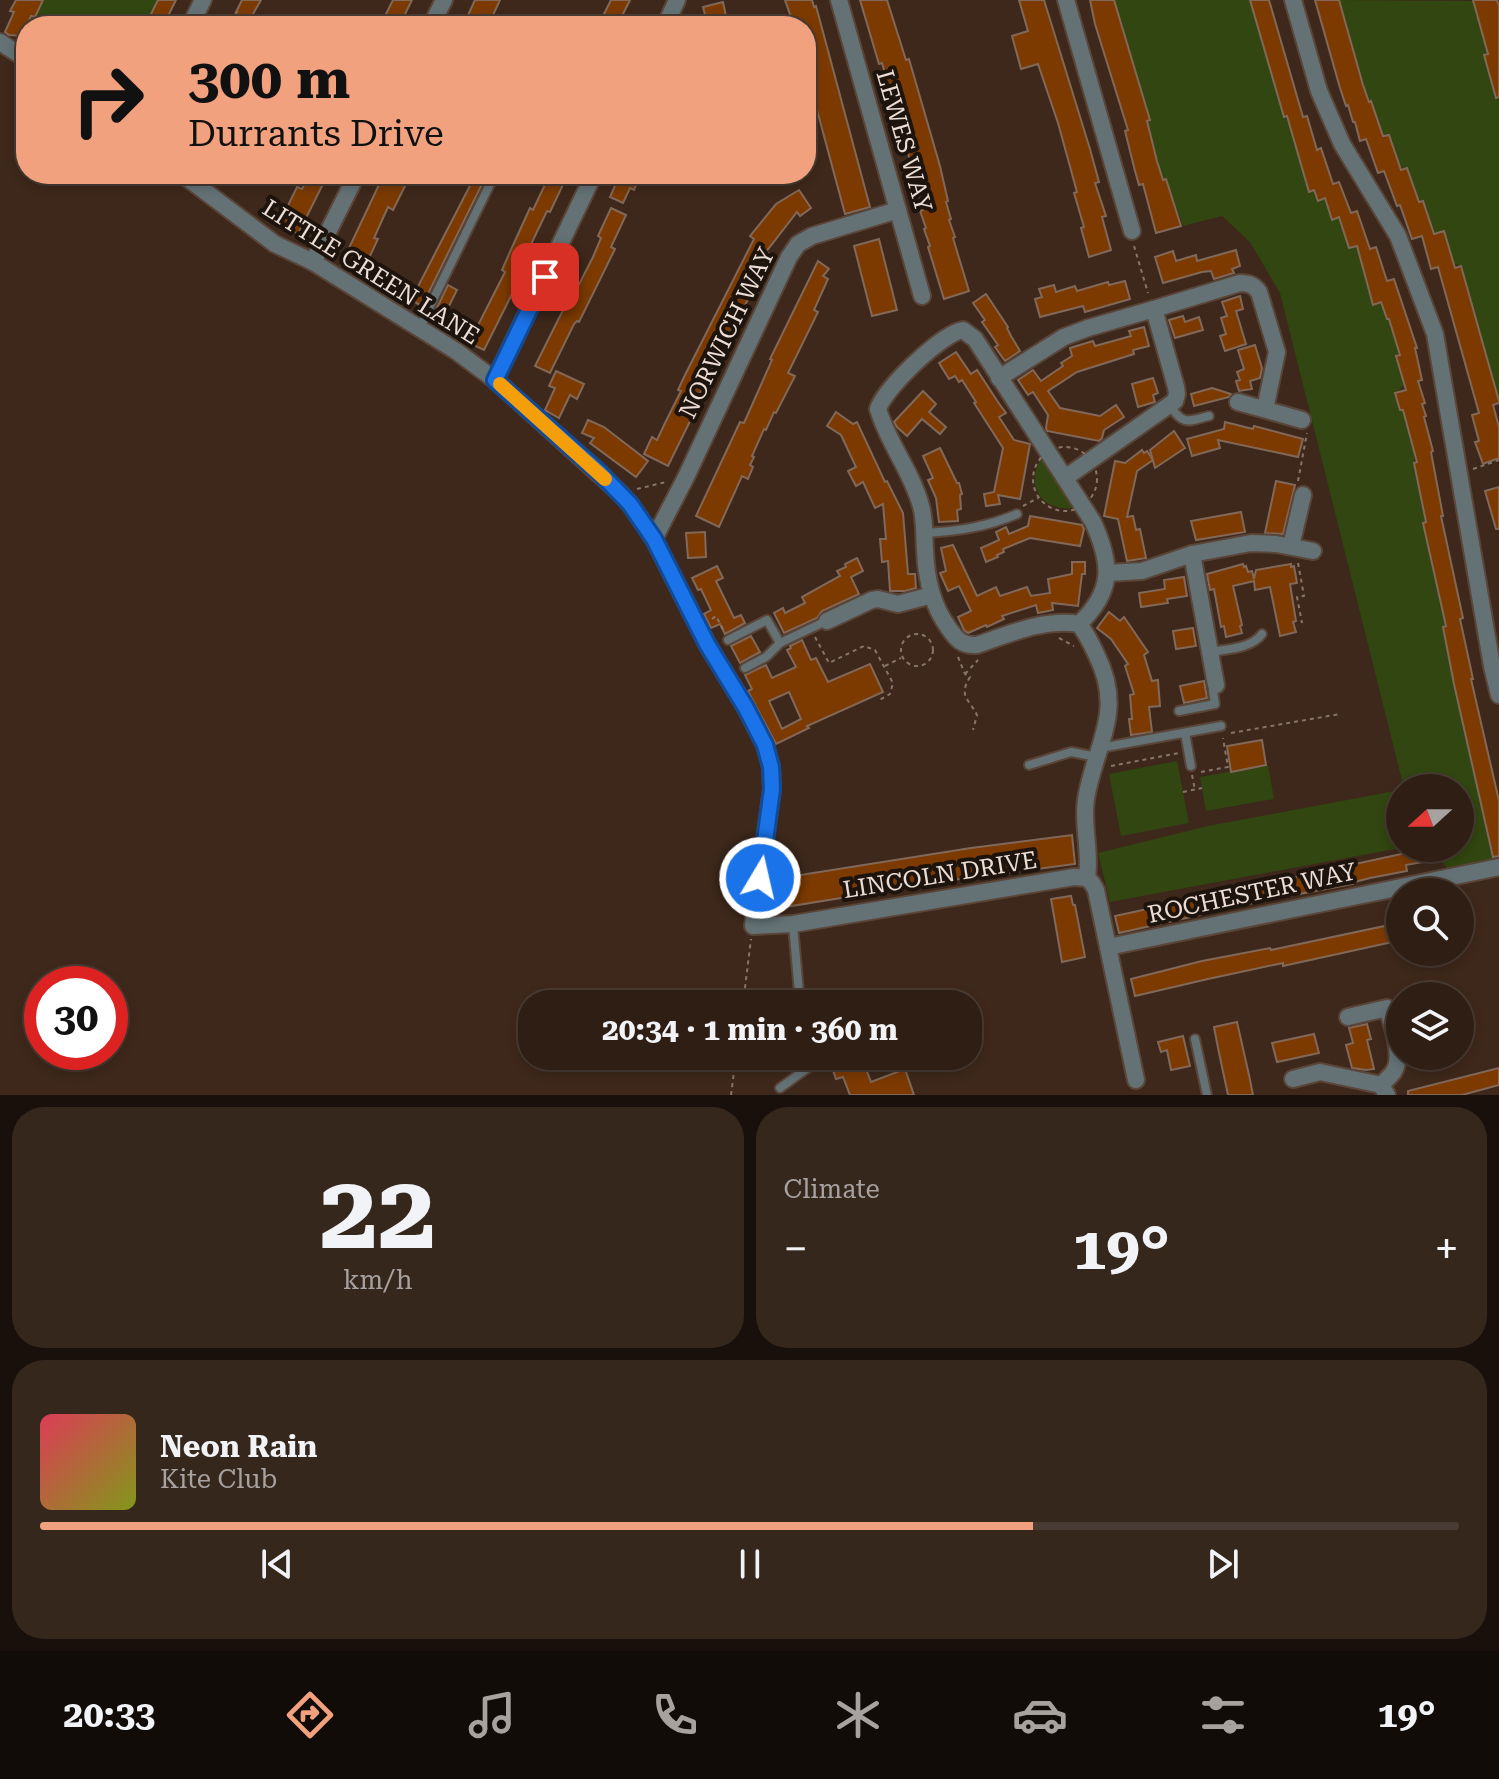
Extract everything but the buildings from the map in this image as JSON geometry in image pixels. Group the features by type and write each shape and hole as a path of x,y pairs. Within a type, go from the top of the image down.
{"street":[{"name":"LEWES WAY","path":"839,0 922,296"},
{"path":"1066,0 1132,231"},
{"path":"1293,0 1319,91 1342,144 1398,236 1435,334 1499,695"},
{"name":"LITTLE GREEN LANE","path":"195,184 275,244 313,262 456,351 495,380 630,504 654,539 707,644 765,745 771,767 772,789 753,926"},
{"path":"313,262 352,184"},
{"path":"495,380 589,184"},
{"name":"NORWICH WAY","path":"654,539 798,244 812,236 898,210"},
{"path":"999,378 1064,337 1247,283 1259,292 1277,352 1265,409"},
{"path":"1065,478 1175,401 1176,387 1154,309"},
{"path":"963,330 975,339 1093,522 1102,542 1106,557 1106,587 1097,604 1079,624 1061,623 1023,629 977,645 961,643 944,622 932,595 922,508 878,409 883,397 911,367 955,331 963,330"},
{"path":"1238,402 1302,420"},
{"path":"1294,547 1303,495"},
{"path":"1107,573 1142,571 1192,554 1251,543 1313,551"},
{"path":"1192,554 1216,685"},
{"path":"827,621 872,600 898,604 932,595"},
{"path":"1079,624 1104,670 1110,699 1087,795 1084,819 1089,857 1087,878 1096,890 1136,1080"},
{"name":"ROCHESTER WAY","path":"1108,947 1499,867"},
{"name":"LINCOLN DRIVE","path":"753,926 793,924 1074,877 1087,878"},
{"path":"1293,1079 1320,1072 1384,1090 1394,1071 1398,1053 1387,1008 1348,1017"}],"lane":[{"path":"420,329 490,184"},
{"path":"1170,406 1182,420 1209,416"},
{"path":"925,533 960,531 997,523 1017,514"},
{"path":"728,640 767,620 780,643"},
{"path":"745,668 766,657 780,643 827,621"},
{"path":"1210,652 1250,644 1262,634"},
{"path":"1179,711 1215,704 1213,691 1216,685"},
{"path":"1029,765 1071,752 1097,758 1221,726"},
{"path":"1185,733 1191,770"},
{"path":"793,924 799,990"},
{"path":"1195,1039 1207,1095"},
{"path":"780,1088 805,1070"}],"path":[{"path":"1132,231 1154,309"},
{"path":"1302,420 1308,427 1298,483 1303,484 1303,495"},
{"path":"1460,473 1499,460"},
{"path":"620,493 686,477"},
{"path":"1017,514 1023,506 1039,498"},
{"path":"1294,547 1304,596 1297,597 1302,623"},
{"path":"711,619 716,616 728,640"},
{"path":"811,629 829,663 864,646 875,650 893,683 890,694 878,701"},
{"path":"913,634 923,635 933,645 933,656 926,664 910,665 903,657 903,643 913,634"},
{"path":"954,636 951,646 965,674 970,677 965,696 977,715 973,730"},
{"path":"1057,638 1078,648 1090,642"},
{"path":"965,674 984,655"},
{"path":"884,667 903,657"},
{"path":"1195,790 1191,770 1228,767 1222,735 1340,714"},
{"path":"1097,758 1188,751"},
{"path":"1183,792 1202,788"},
{"path":"745,990 753,926"},
{"path":"731,1095 734,1070"}],"green space":[{"path":"43,0 158,0 151,16 35,16"},
{"path":"1115,0 1250,0 1284,117 1289,122 1298,151 1311,177 1305,179 1309,191 1314,190 1318,200 1325,198 1332,219 1339,217 1349,248 1358,246 1373,304 1381,303 1399,353 1396,356 1404,385 1395,394 1400,410 1407,408 1411,421 1409,431 1425,520 1423,523 1474,774 1400,774 1280,293 1250,242 1222,216 1183,226 1166,180 1162,178 1148,124 1150,120"},
{"path":"1339,0 1473,1 1488,52 1484,56 1499,101 1499,401 1461,266 1453,263 1444,232 1434,233 1407,168 1400,167 1389,135 1382,134 1357,68"},
{"path":"1041,459 1073,508 1053,506 1039,495 1035,479"},
{"path":"1177,761 1189,823 1121,836 1109,774"},
{"path":"1268,765 1274,799 1206,811 1200,777"},
{"path":"1474,775 1493,861 1448,868 1441,862 1474,862"},
{"path":"1386,793 1386,851 1110,902 1098,853 1208,826"}],"slow traffic":[{"path":"500,384 605,479"}],"route":[{"path":"545,277 495,380 600,473 630,504 654,539 707,644 746,708 765,745 771,767 772,789 760,878"}]}
